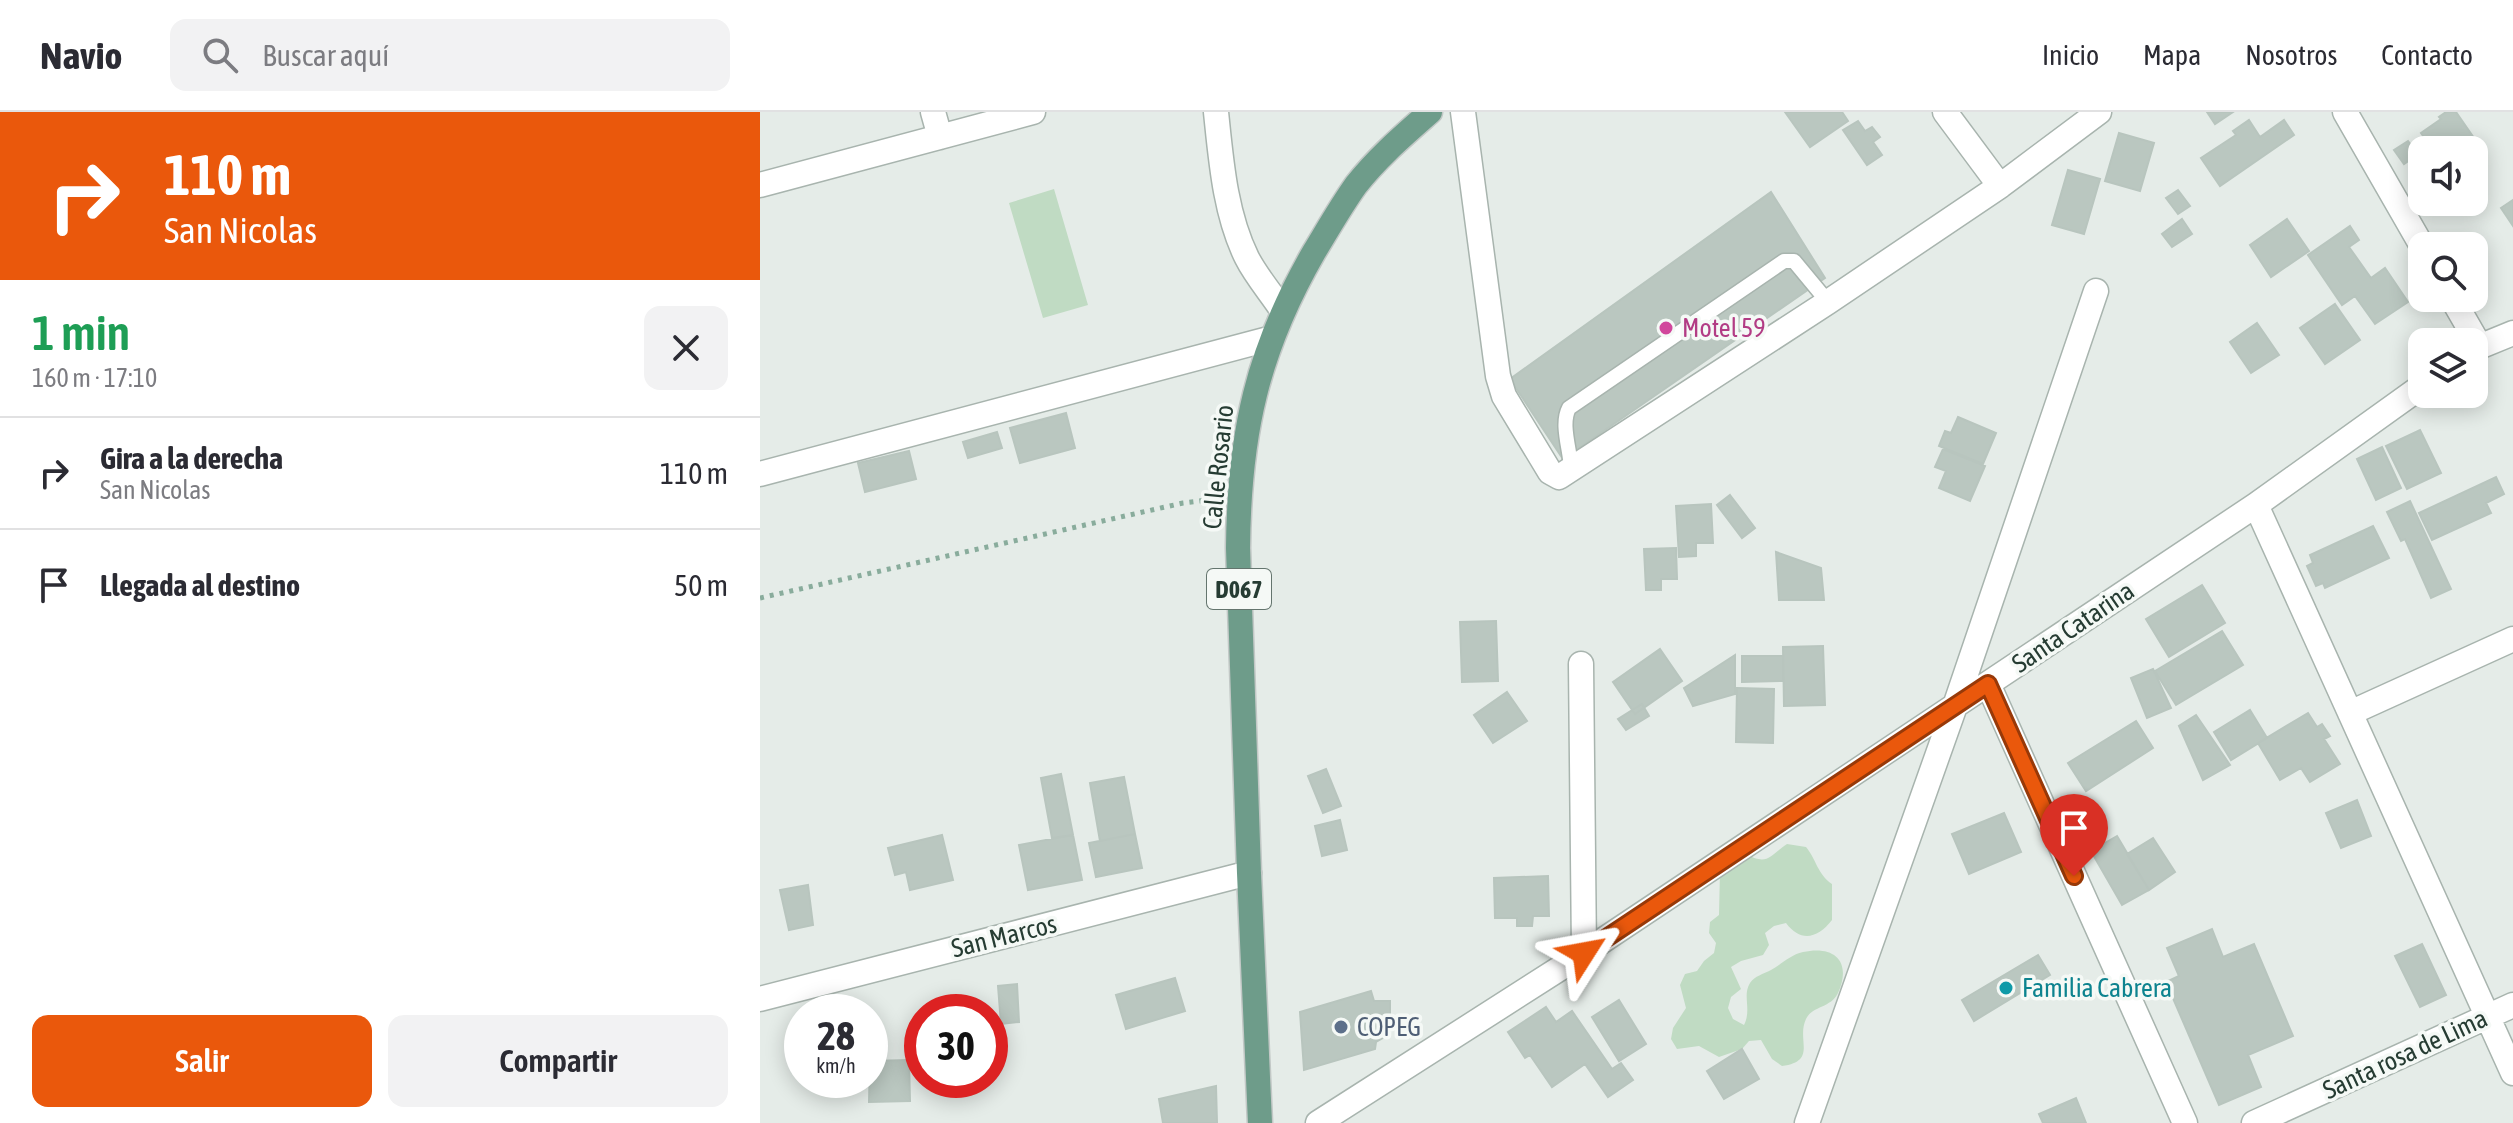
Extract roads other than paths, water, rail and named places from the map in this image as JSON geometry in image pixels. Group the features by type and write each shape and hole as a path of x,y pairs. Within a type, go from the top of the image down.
{"main road":[{"name":"Calle Rosario","path":"1260,1123 1238,495 1243,451 1254,395 1282,310 1356,185 1391,146 1430,112"}],"street":[{"path":"933,112 940,137"},
{"path":"760,185 1033,112"},
{"path":"1216,112 1222,167 1236,229 1247,259 1282,310"},
{"path":"1463,112 1498,376 1504,396 1550,472 1559,477 2000,186 2099,112"},
{"path":"1945,112 2000,186"},
{"path":"2345,112 2414,232"},
{"path":"1807,1123 1955,706 2096,291"},
{"path":"2488,343 2513,333"},
{"path":"760,474 1272,338"},
{"name":"Santa Catarina","path":"1318,1123 1584,953 1988,684 2256,505 2408,396"},
{"path":"2256,505 2513,1073"},
{"path":"2350,713 2513,639"},
{"path":"1581,664 1584,953"},
{"path":"1988,684 2185,1123"},
{"name":"San Marcos","path":"760,999 1249,873"},
{"name":"Santa rosa de Lima","path":"2254,1123 2513,1005"}],"lane":[{"path":"1571,470 1565,420 1569,408 1784,261 1794,261 1828,302"}],"place":[{"name":"Motel 59","path":"1666,328"},
{"name":"Familia Cabrera","path":"2006,988"},
{"name":"COPEG","path":"1341,1027"}]}
